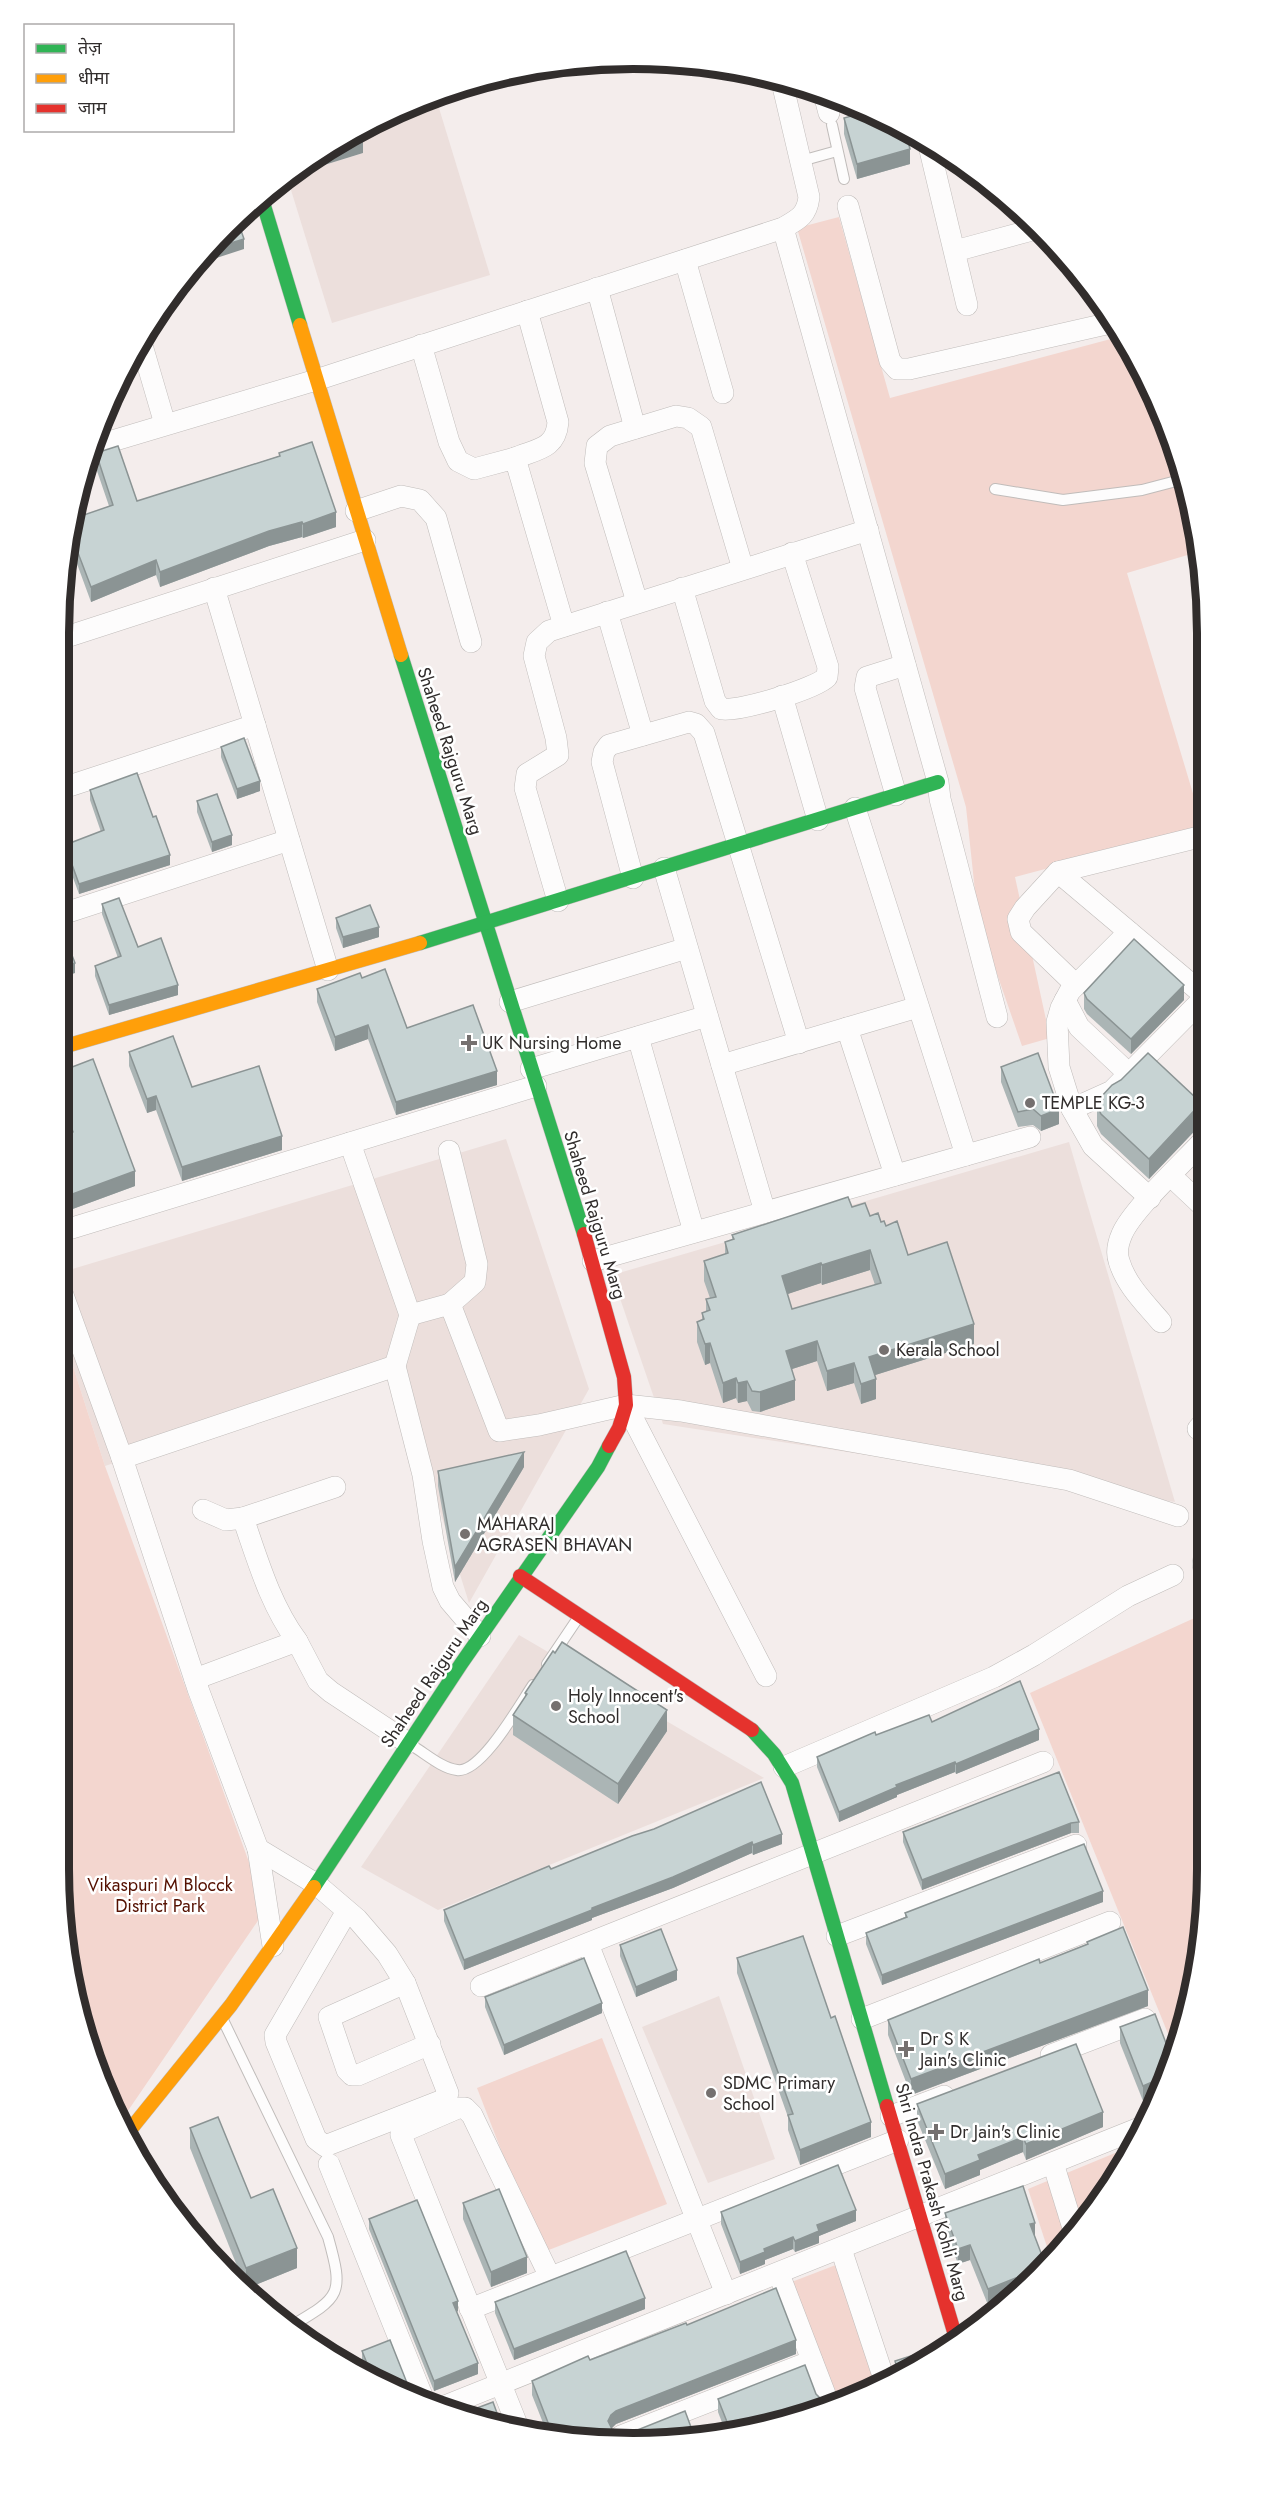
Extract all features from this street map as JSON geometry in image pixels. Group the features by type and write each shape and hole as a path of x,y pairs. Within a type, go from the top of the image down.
{"street":[{"path":"102,444 316,380 783,228 800,219 808,211 809,197 784,89"},
{"path":"931,155 968,305"},
{"path":"848,206 890,362 897,369 909,369 1105,324"},
{"name":"Shaheed Rajguru Marg","path":"132,2127 221,2017 316,1884 520,1576 598,1467 619,1428 626,1405 624,1377 593,1261 364,540 264,207"},
{"path":"783,228 938,782 940,799 997,1017"},
{"path":"955,251 1029,231"},
{"path":"685,260 723,393"},
{"path":"597,288 636,428"},
{"path":"421,345 449,442 458,461 474,469 515,458 550,444 557,436 558,422 527,311"},
{"path":"144,353 165,424"},
{"path":"637,602 596,463 597,446 610,436 676,416 688,418 701,427 743,569"},
{"path":"515,458 564,626"},
{"path":"356,511 401,496 420,500 436,518 471,642"},
{"path":"558,901 525,788 527,774 558,755 556,738 534,656 537,642 549,631 868,530"},
{"path":"69,636 364,540"},
{"path":"682,588 715,701 721,710 731,711 783,696 821,683 827,677 828,667 792,553"},
{"path":"214,588 328,970"},
{"path":"607,612 643,735"},
{"path":"896,795 865,688 867,677 905,665"},
{"path":"783,696 818,820"},
{"path":"633,878 602,762 604,753 609,745 689,722 696,724 704,733 736,845 799,1043"},
{"path":"69,786 255,725"},
{"path":"69,1045 486,924 938,782"},
{"path":"855,808 966,1155"},
{"path":"1128,1073 1079,1028 1071,992 1021,932 1018,919 1024,908 1058,872 1197,837"},
{"path":"69,912 289,840"},
{"path":"664,868 765,1212"},
{"path":"1058,872 1197,991"},
{"path":"1129,932 1071,992 1057,1022 1059,1067 1072,1109 1093,1146 1150,1198"},
{"path":"510,1002 687,948"},
{"path":"1072,1109 1112,1091 1197,1004"},
{"path":"722,1065 918,1007"},
{"path":"69,1229 350,1143 638,1037 707,1016"},
{"path":"847,1028 895,1175"},
{"path":"638,1037 694,1232"},
{"path":"1147,1055 1163,1070"},
{"path":"593,1261 1030,1137"},
{"path":"350,1143 410,1315 395,1366 423,1476 443,1587 450,1601 480,1636"},
{"path":"1161,1322 1132,1288 1119,1261 1117,1250 1122,1232 1197,1148"},
{"path":"410,1315 450,1304 475,1282 477,1264 449,1151"},
{"path":"1171,1176 1197,1200"},
{"path":"450,1304 499,1431 539,1425 626,1405 681,1411 1069,1480 1178,1516"},
{"path":"69,1312 122,1458 195,1679 258,1849 273,1946"},
{"path":"122,1458 395,1366"},
{"path":"626,1405 766,1676"},
{"path":"203,1510 226,1520 243,1518 335,1487"},
{"path":"243,1518 270,1595 281,1619 297,1641 318,1680 331,1692 408,1743"},
{"path":"520,1576 751,1729 773,1751 788,1775 994,1677 1034,1655 1128,1596 1173,1575"},
{"path":"195,1679 297,1641"},
{"path":"481,1986 1043,1762"},
{"name":"Shri Indra Prakash Kohli Marg","path":"788,1775 955,2331"},
{"path":"837,1936 1076,1845"},
{"path":"258,1849 316,1884 347,1911 373,1936 405,1983 448,2093 443,2100 325,2146 316,2139 275,2035 347,1911"},
{"path":"862,2019 1110,1922"},
{"path":"588,1944 726,2294"},
{"path":"405,1983 329,2017 348,2070 352,2075 358,2075 430,2044"},
{"path":"1028,2064 1149,2018"},
{"path":"891,2116 961,2089"},
{"path":"515,2420 401,2135 407,2130 458,2108 465,2108 472,2115 550,2277"},
{"path":"452,2403 1132,2131"},
{"path":"470,2308 898,2140"},
{"path":"1053,2163 1071,2223"},
{"path":"329,2164 420,2391"},
{"path":"841,2248 883,2375"},
{"path":"779,2274 827,2398"},
{"path":"629,2433 812,2361"}],"lane":[{"path":"828,111 844,178"},
{"path":"801,161 837,151"},
{"path":"995,489 1064,500 1142,490 1176,481"},
{"path":"408,1743 447,1767 459,1771 472,1766 490,1748 580,1616"},
{"path":"221,2017 328,2237 338,2272 335,2292 326,2305 297,2321"}],"shaded area":[{"path":"438,104 490,275 332,323 290,186 314,169 363,153 359,141 384,127"},
{"path":"506,1139 589,1389 469,1603 395,1369 105,1466 69,1354 69,1270"},
{"name":"Kerala School","path":"1069,1142 1175,1502 663,1424 612,1275"},
{"name":"Holy Innocent's School","path":"519,1635 764,1778 438,1910 361,1867"},
{"name":"SDMC Primary School","path":"719,1996 775,2159 708,2183 642,2027"}],"green space":[{"path":"839,217 890,398 1113,338 1139,384 1154,417 1178,487 1191,554 1127,573 1197,807 1197,829 1015,877 1050,1038 1022,1046 978,919 966,807 797,228"},
{"name":"Vikaspuri M Blocck District Park","path":"69,1354 105,1466 266,1909 125,2114 112,2085 88,2015 74,1943 70,1906"},
{"path":"1197,1617 1196,1906 1186,1979 1170,2039 1030,1693"},
{"path":"602,2038 667,2204 541,2253 477,2088"},
{"path":"1121,2150 1102,2182 1048,2250 1028,2189"},
{"path":"841,2263 877,2377 833,2396 789,2283"}],"building":[{"path":"855,115 882,127 908,141 910,149 857,164 844,118"},
{"path":"240,228 244,239 224,245"},
{"path":"312,442 336,512 303,524 302,522 269,531 160,572 156,560 91,587 76,547 82,516 113,505 97,457 99,452 118,446 137,501 280,456 279,453"},
{"path":"244,738 260,781 237,789 221,747"},
{"path":"137,773 170,855 79,884 69,856 69,843 104,830 90,790"},
{"path":"217,794 232,835 212,842 197,801"},
{"path":"119,898 138,947 161,938 178,985 109,1005 95,966 121,956 102,904"},
{"path":"370,905 379,927 343,937 336,918"},
{"path":"1134,939 1184,985 1131,1039 1087,999 1084,993"},
{"path":"69,948 75,963 69,965"},
{"path":"385,969 407,1028 473,1005 497,1071 396,1102 368,1025 335,1037 317,989 360,973 362,978"},
{"path":"173,1036 192,1087 259,1066 282,1136 182,1167 156,1096 147,1099 129,1052"},
{"path":"1038,1053 1059,1109 1041,1116 1033,1109 1018,1112 1001,1067"},
{"path":"1148,1053 1197,1098 1197,1108 1149,1159 1101,1114 1097,1106 1103,1099 1101,1097 1112,1085 1121,1080"},
{"path":"93,1059 135,1171 69,1195 69,1156 72,1155 69,1147 69,1134 73,1132 69,1121 69,1068"},
{"path":"848,1197 852,1207 865,1203 870,1216 878,1213 881,1222 884,1221 886,1226 897,1221 908,1255 947,1242 974,1324 869,1357 876,1379 861,1384 854,1363 827,1371 817,1341 786,1351 795,1380 760,1392 752,1391 747,1381 738,1383 736,1378 723,1383 710,1343 705,1344 697,1322 704,1319 702,1313 710,1310 706,1299 716,1297 704,1261 728,1253 725,1242 734,1239 732,1235","holes":["870,1250 881,1283 792,1309 782,1276"]},
{"name":"MAHARAJ AGRASEN BHAVAN","path":"524,1452 455,1567 438,1471"},
{"path":"562,1642 667,1710 618,1784 513,1715 553,1651 555,1653"},
{"path":"1020,1681 1039,1729 956,1764 955,1762 896,1785 897,1787 839,1812 817,1757 875,1732 876,1735 929,1715 932,1722"},
{"path":"1059,1772 1079,1822 1071,1823 922,1880 903,1832"},
{"path":"761,1782 782,1834 753,1845 752,1842 673,1877 464,1960 444,1910 549,1866 551,1869 654,1829"},
{"path":"1084,1844 1103,1891 882,1975 866,1933 907,1917 905,1913"},
{"path":"1123,1927 1148,1990 911,2079 888,2020 1039,1959 1040,1963"},
{"path":"661,1929 677,1970 636,1987 620,1945"},
{"path":"803,1936 831,2018 835,2016 871,2122 800,2150 788,2115 793,2114 737,1958"},
{"path":"584,1958 602,2003 504,2045 485,1997"},
{"path":"1155,2014 1168,2048 1156,2080 1143,2086 1120,2027"},
{"path":"1076,2044 1103,2112 1026,2144 1023,2137 978,2155 980,2160 945,2174 917,2104"},
{"path":"218,2117 251,2198 273,2189 297,2248 246,2268 190,2128"},
{"path":"838,2165 856,2210 817,2225 819,2231 795,2241 793,2237 740,2262 721,2212"},
{"path":"1023,2186 1035,2223 1030,2224 1042,2257 1025,2274 988,2289 970,2245 958,2249 945,2213"},
{"path":"499,2189 527,2257 491,2272 463,2203"},
{"path":"417,2200 458,2301 453,2303 478,2363 434,2381 369,2219"},
{"path":"626,2251 645,2298 514,2349 495,2302"},
{"path":"776,2288 796,2340 616,2411 608,2421 614,2432 549,2426 532,2381 588,2356 590,2360 686,2323 687,2325"},
{"path":"390,2340 408,2386 368,2366 362,2351"},
{"path":"923,2352 897,2367 895,2361"},
{"path":"805,2365 816,2394 822,2400 779,2414 728,2424 718,2399"},
{"path":"493,2402 498,2416 487,2414 473,2410"},
{"path":"685,2411 692,2430 630,2433"}],"traffic: fast":[{"path":"264,206 300,325"},
{"path":"401,655 584,1234"},
{"path":"420,943 938,782"},
{"path":"314,1887 461,1664 598,1467 609,1446"},
{"path":"752,1730 774,1754 792,1783 887,2106"}],"traffic: slow":[{"path":"300,325 401,655"},
{"path":"69,1045 420,943"},
{"path":"132,2127 231,2005 314,1887"}],"traffic: jam":[{"path":"584,1234 624,1377 626,1405 619,1428 609,1446"},
{"path":"520,1576 752,1730"},
{"path":"887,2106 954,2332"}],"place":[{"name":"UK Nursing Home","path":"469,1043"},
{"name":"TEMPLE KG-3","path":"1030,1103"},
{"name":"Kerala School","path":"884,1350"},
{"name":"MAHARAJ AGRASEN BHAVAN","path":"465,1534"},
{"name":"Holy Innocent's School","path":"556,1706"},
{"name":"Dr S K Jain's Clinic","path":"906,2049"},
{"name":"SDMC Primary School","path":"711,2093"},
{"name":"Dr Jain's Clinic","path":"936,2132"}]}
